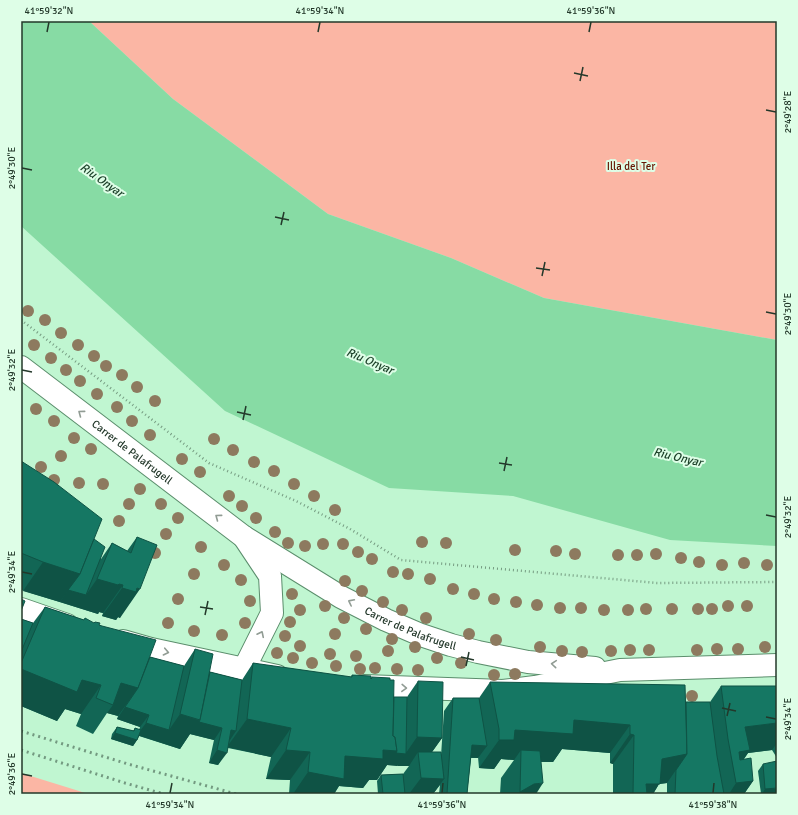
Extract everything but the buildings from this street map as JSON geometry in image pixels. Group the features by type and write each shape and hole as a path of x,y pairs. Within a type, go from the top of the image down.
{"street":[{"name":"Carrer de Palafrugell","path":"21,367 244,537 341,598 421,635 478,652 528,662 620,670"},
{"name":"Carrer de Palafrugell","path":"244,537 270,576 272,613 244,669"},
{"path":"21,609 96,634 151,649 299,681"},
{"path":"347,686 503,691 535,687 620,670 777,665"}],"path":[{"path":"21,320 209,463 296,501 350,529 401,560 657,583 777,582"}],"green space":[{"name":"Illa del Ter","path":"89,21 777,21 777,340 544,298 451,258 328,214 173,99"},
{"path":"21,773 79,791 88,794 21,794"}],"water":[{"name":"Riu Onyar","path":"21,21 89,21 173,99 328,214 451,258 544,298 777,340 777,546 670,540 513,496 389,488 225,411 21,226"}],"railway":[{"path":"21,731 128,764 236,794"},
{"path":"21,750 164,794"}]}
